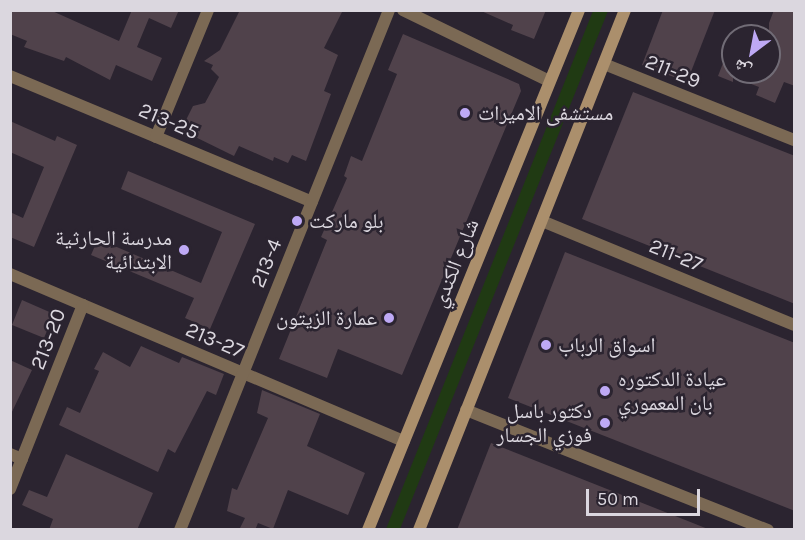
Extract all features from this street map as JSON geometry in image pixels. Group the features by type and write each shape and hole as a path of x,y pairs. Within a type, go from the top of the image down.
{"street":[{"path":"156,137 208,10"},
{"name":"213-4","path":"180,530 389,10"},
{"path":"403,10 549,81"},
{"name":"شارع الكندي","path":"368,530 579,10"},
{"path":"419,530 626,10"},
{"name":"211-29","path":"604,64 795,140"},
{"name":"213-25","path":"10,76 312,202"},
{"name":"211-27","path":"542,221 795,325"},
{"name":"213-27","path":"10,274 404,441"},
{"name":"213-20","path":"10,489 16,456 83,305"},
{"path":"466,411 768,530"}],"green space":[{"path":"593,11 608,11 400,529 386,529"}],"building":[{"path":"10,10 50,10 119,41 132,10 179,10 171,28 149,18 137,47 162,58 152,81 116,65 110,80 66,57 64,61 24,47 27,41 10,34"},
{"path":"240,10 343,10 324,48 338,55 324,91 331,94 306,161 292,155 288,163 274,157 273,161 239,146 234,156 181,130 193,106 205,103 219,77 211,69 213,65 204,61 220,50"},
{"path":"479,10 546,10 534,39 511,30 513,25"},
{"path":"663,10 715,10 687,82 642,65"},
{"path":"774,10 795,10 795,86 784,82 775,103 756,95 759,87 751,84 781,84 781,24 769,23"},
{"path":"403,34 519,84 521,91 402,375 338,349 327,378 279,359 327,240 321,237 347,178 344,176 351,156 362,161 397,74 388,70"},
{"path":"633,92 795,156 795,304 582,219"},
{"path":"10,121 55,141 57,136 77,145 34,247 10,237 10,212 23,218 44,167 10,152"},
{"path":"128,171 255,224 210,329 185,318 194,298 91,255 98,239 201,283 222,232 121,189"},
{"path":"565,252 795,343 795,511 508,398"},
{"path":"22,300 54,314 44,338 12,325"},
{"path":"141,346 179,363 182,357 224,374 216,395 207,391 175,453 168,449 158,472 59,425 67,407 80,413 99,371 94,369 103,352 130,367"},
{"path":"10,360 32,370 10,416"},
{"path":"262,390 320,414 307,446 365,473 348,515 288,490 273,529 258,523 255,530 239,530 245,518 227,511 232,488 237,490 268,418 257,413"},
{"path":"491,443 708,529 457,530"},
{"path":"66,454 153,493 137,530 49,530 53,519 22,505 29,490 47,497"}],"place":[{"name":"مستشفى الاميرات","path":"465,113"},
{"name":"بلو ماركت","path":"297,221"},
{"name":"مدرسة الحارثية الابتدائية","path":"184,250"},
{"name":"عمارة الزيتون","path":"389,318"},
{"name":"اسواق الرباب","path":"546,345"},
{"name":"عيادة الدكتوره بان المعموري","path":"605,391"},
{"name":"دكتور باسل فوزي الجسار","path":"605,423"}]}
